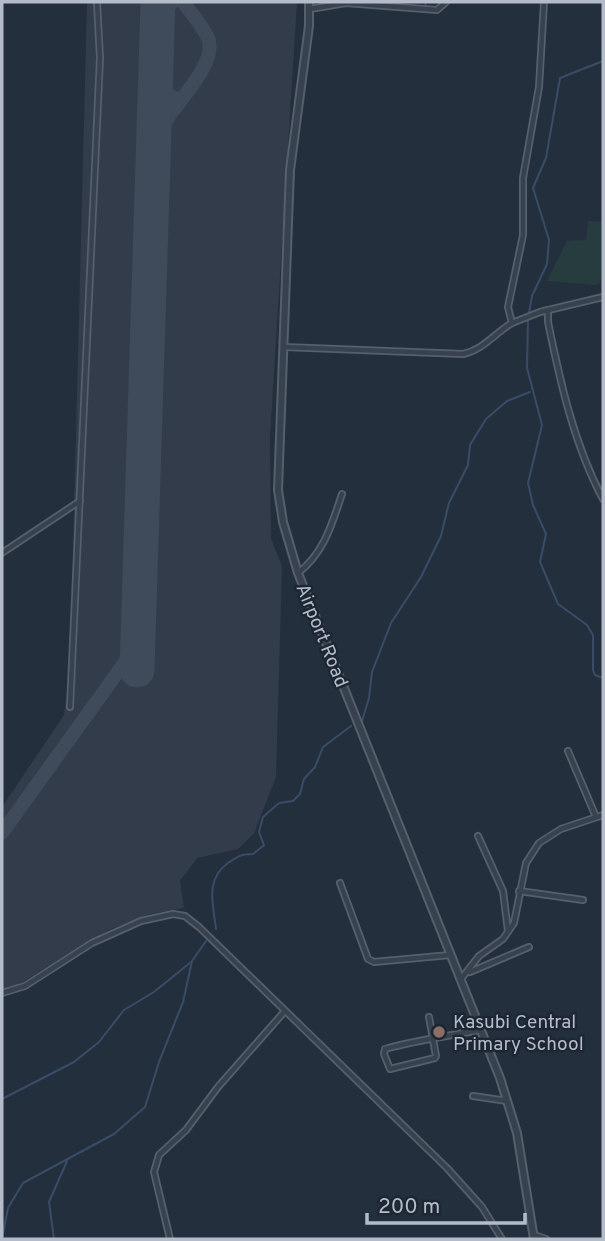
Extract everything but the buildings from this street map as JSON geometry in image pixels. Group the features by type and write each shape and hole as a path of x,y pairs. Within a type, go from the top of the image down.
{"street":[{"path":"70,707 100,58 97,2"},
{"path":"310,6 346,4 437,10 446,2"},
{"path":"512,323 508,307 523,235 523,178 539,87 544,2"},
{"name":"Airport Road","path":"310,6 290,170 278,490 290,549 298,573 507,1101 516,1131 533,1237"},
{"path":"284,347 463,354 481,347 498,331 512,323 548,310 603,297"},
{"path":"548,310 550,333 568,405 589,470 603,499"},
{"path":"298,573 310,564 321,549 342,494"},
{"path":"2,553 80,500"},
{"path":"568,751 596,817"},
{"path":"469,973 479,956 508,932 516,920 526,863 539,843 561,829 603,815"},
{"path":"478,836 503,891 508,932"},
{"path":"340,883 366,956 371,961 451,955"},
{"path":"519,891 583,900"},
{"path":"2,993 25,986 106,935 141,921 173,914 185,916 199,926 447,1168 482,1207 502,1239"},
{"path":"460,980 469,973 529,947"},
{"path":"170,1239 153,1172 159,1155 186,1130 218,1087 285,1012"},
{"path":"429,1017 433,1039 435,1058 390,1069 384,1054 385,1049 433,1039 480,1030"},
{"path":"473,1096 507,1101"},
{"path":"533,1237 546,1239"}],"shaded area":[{"path":"87,2 297,2 270,437 271,539 282,566 276,777 254,833 238,849 197,858 180,881 184,908 151,914 109,930 9,990 2,990 2,807 64,715 70,668"}],"green space":[{"path":"588,221 603,222 603,278 597,285 547,281 567,241 586,240"}],"waterway":[{"path":"425,9 426,2"},
{"path":"529,313 532,296 547,264 549,240 533,188 546,158 560,78 603,61"},
{"path":"528,319 527,368 542,425 528,483 533,505 546,534 540,562 558,604 587,625 593,635 593,670 595,675 603,678"},
{"path":"362,721 369,698 372,672 391,623 421,577 441,536 449,503 468,465 470,445 486,419 507,401 530,392"},
{"path":"216,929 212,893 213,884 221,869 242,855 253,854 264,845 259,832 263,817 279,803 293,801 300,794 304,779 315,767 323,747 351,726"},
{"path":"2,1239 8,1208 23,1183 114,1134 145,1107 159,1062 183,1002 192,961 206,941"},
{"path":"2,1099 74,1062 99,1042 124,1010 154,992 191,962"},
{"path":"54,1239 49,1202 67,1161"}],"taxiway":[{"path":"158,15 173,2"},
{"path":"154,142 159,130 199,76 209,50 206,33 183,2"},
{"path":"156,79 161,92 179,100"},
{"path":"2,833 138,644"}],"runway":[{"path":"137,670 158,2"}],"place":[{"name":"Kasubi Central Primary School","path":"439,1032"}]}
